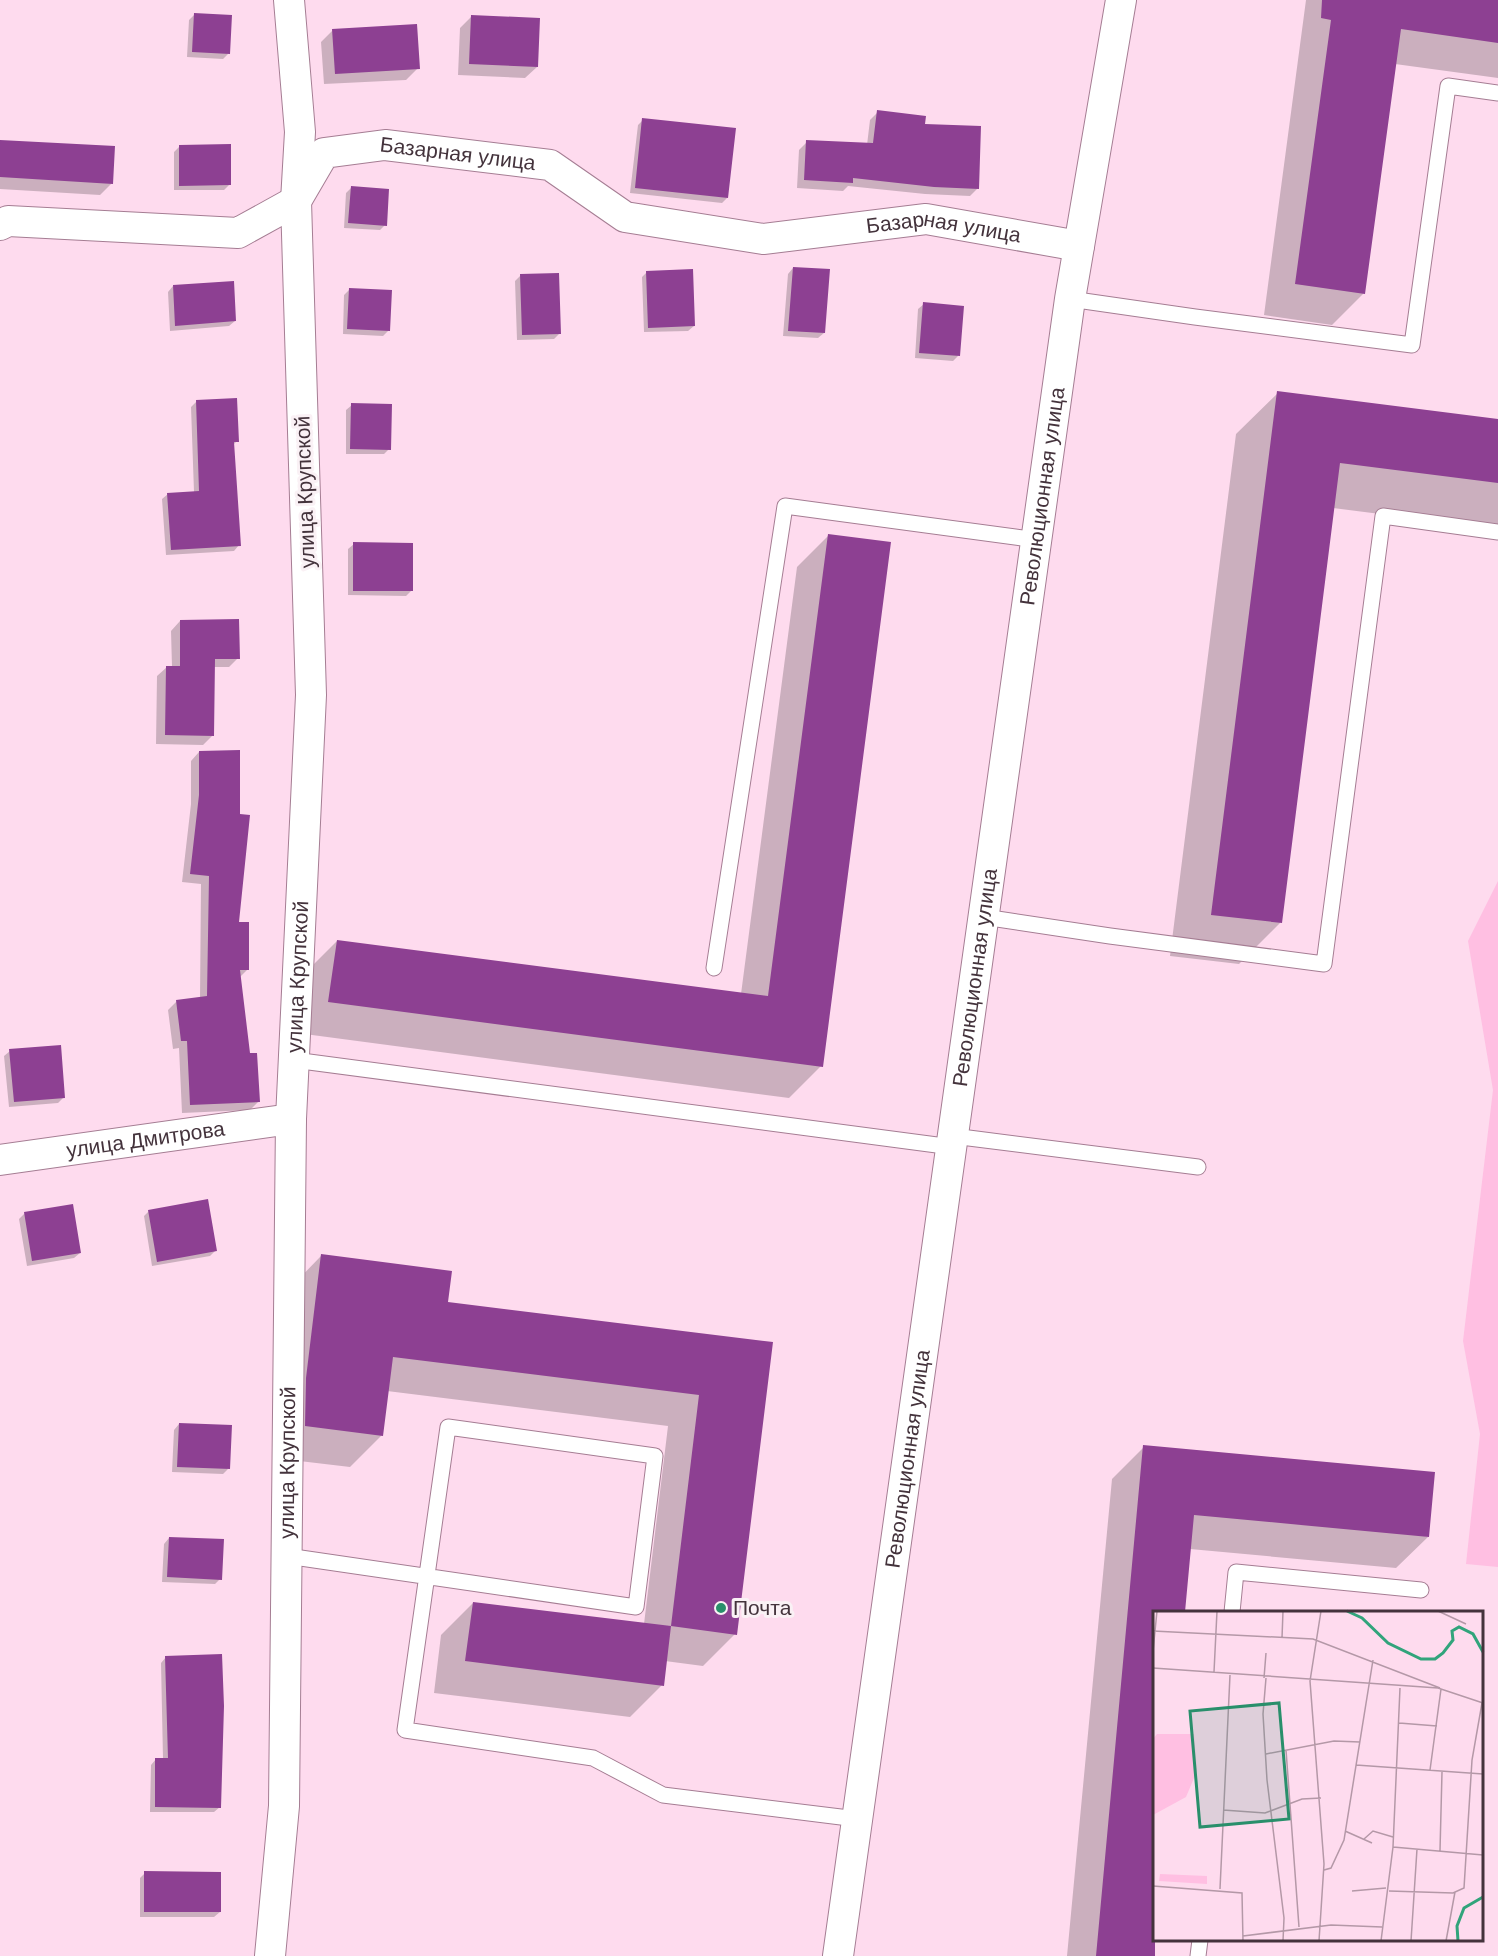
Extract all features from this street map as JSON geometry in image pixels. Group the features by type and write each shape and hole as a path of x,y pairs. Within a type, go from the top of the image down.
{"street":[{"name":"улица Крупской","path":"270,1956 284,1806 291,1119 311,695 296,201 300,132 289,0"},
{"name":"Революционная улица","path":"838,1956 1070,299 1121,0"},
{"name":"Базарная улица","path":"296,201 324,153 385,146 550,165 625,217 763,239 926,219 1079,246"},
{"path":"0,225 8,221 237,233 296,201"},
{"name":"улица Дмитрова","path":"0,1160 291,1119"}],"lane":[{"path":"1070,299 1412,345 1448,86 1498,93"},
{"path":"714,968 785,506 1037,540"},
{"path":"984,916 1110,936 1324,964 1383,516 1498,532"},
{"path":"294,1060 953,1141 1198,1167"},
{"path":"287,1556 427,1577 636,1606 655,1456 448,1427 427,1577 405,1730 593,1758 663,1795 857,1819"},
{"path":"1232,1611 1236,1572 1420,1590"},
{"path":"1198,1956 1200,1941"}],"shaded area":[{"path":"1498,881 1498,1567 1466,1564 1480,1434 1463,1341 1493,1090 1468,941"}],"building":[{"path":"1322,0 1498,0 1498,43 1401,29 1365,294 1295,284 1331,20 1321,18"},
{"path":"194,13 232,15 230,54 192,52"},
{"path":"471,15 540,18 538,67 469,64"},
{"path":"417,24 420,69 335,74 332,29"},
{"path":"877,110 926,116 925,124 981,126 979,189 934,187 853,178 853,183 804,180 806,140 873,143"},
{"path":"642,118 736,128 728,198 635,188"},
{"path":"0,140 115,146 113,184 0,177"},
{"path":"231,144 231,185 179,186 179,145"},
{"path":"351,186 389,189 387,226 348,223"},
{"path":"793,267 830,269 825,333 788,331"},
{"path":"693,269 695,326 648,328 646,271"},
{"path":"559,273 561,334 522,335 520,274"},
{"path":"234,281 236,321 175,326 173,285"},
{"path":"349,288 392,290 390,331 347,329"},
{"path":"923,302 964,306 960,356 919,353"},
{"path":"1277,391 1498,419 1498,483 1340,463 1282,923 1211,915"},
{"path":"237,398 239,442 234,442 241,546 171,550 167,493 199,491 196,400"},
{"path":"351,403 392,404 391,450 350,449"},
{"path":"828,534 891,542 823,1067 328,1002 337,940 768,996"},
{"path":"353,542 413,543 413,591 353,591"},
{"path":"239,619 240,659 215,659 214,736 165,735 166,666 180,666 180,620"},
{"path":"240,750 240,814 250,815 239,922 249,922 249,970 240,970 250,1053 257,1053 260,1102 190,1105 187,1041 181,1041 176,1000 207,996 209,876 190,874 199,795 199,751"},
{"path":"61,1045 65,1098 14,1102 9,1049"},
{"path":"208,1199 217,1251 157,1262 148,1210"},
{"path":"73,1204 81,1253 32,1261 24,1212"},
{"path":"321,1254 452,1271 448,1302 773,1342 737,1635 671,1626 699,1395 393,1357 383,1436 305,1426 306,1378"},
{"path":"179,1423 232,1425 230,1469 177,1467"},
{"path":"1143,1445 1435,1472 1429,1537 1194,1515 1185,1611 1153,1611 1153,1941 1155,1941 1155,1956 1096,1956"},
{"path":"169,1537 224,1539 222,1580 167,1577"},
{"path":"473,1602 671,1626 664,1686 465,1661"},
{"path":"222,1654 224,1706 221,1808 155,1807 155,1758 168,1758 165,1656"},
{"path":"144,1871 221,1872 221,1912 144,1912"}],"place":[{"name":"Почта","path":"721,1608"}]}
